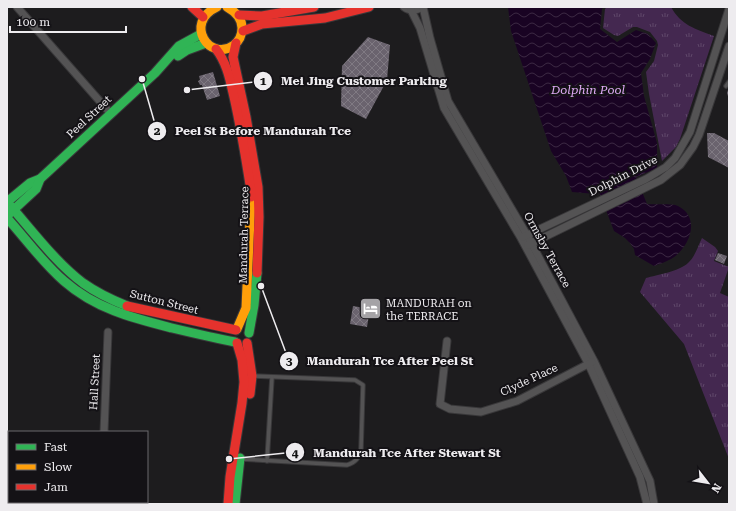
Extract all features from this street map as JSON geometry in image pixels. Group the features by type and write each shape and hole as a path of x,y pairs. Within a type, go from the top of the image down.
{"main road":[{"path":"192,7 203,17"},
{"path":"214,7 203,17 201,23 201,34 206,43 216,49 230,48 240,38 243,31 243,26 239,15 227,7"},
{"path":"239,15 262,16 314,7"},
{"path":"243,31 262,24 325,18 341,10 369,7"},
{"name":"Peel Street","path":"9,214 36,189 40,180 155,73 179,46 201,34"},
{"name":"Peel Street","path":"155,73 187,50 206,43"},
{"name":"Mandurah Terrace","path":"236,43 233,57 246,118 258,187 259,217 257,275 249,332"},
{"name":"Mandurah Terrace","path":"216,49 223,58 228,73 242,131 251,191 246,308 237,330"},
{"name":"Peel Street","path":"7,202 30,183 40,180"},
{"name":"Sutton Street","path":"7,202 9,214 48,265 64,281 80,293 115,312 236,343"},
{"name":"Sutton Street","path":"9,214 83,283 104,296 127,306 237,330"},
{"path":"48,265 55,257"},
{"path":"228,504 230,477 244,382 242,360 233,337 237,330 243,328 249,332 250,336 248,343 252,376 235,504"},
{"path":"236,343 243,345 248,343"}],"street":[{"path":"16,7 111,114"},
{"path":"404,7 411,10 422,7"},
{"name":"Ormsby Terrace","path":"422,7 448,101 524,237 591,362 650,481 654,504"},
{"name":"Dolphin Drive","path":"524,237 656,173 675,158 690,132 729,9"},
{"name":"Ormsby Terrace","path":"411,10 420,28 444,108 524,237"},
{"name":"Dolphin Drive","path":"528,245 659,180 680,165 693,147 704,122 729,46"},
{"name":"Hall Street","path":"104,431 108,332"},
{"name":"Clyde Place","path":"447,341 440,404 450,409 482,412 517,401 591,362"},
{"name":"Ormsby Terrace","path":"591,362 640,477 647,504"}],"lane":[{"path":"726,86 729,82"},
{"path":"240,459 346,465 354,462 360,455 361,449 363,385 360,382 355,380 252,376"},
{"path":"267,461 272,377"}],"green space":[{"path":"607,7 671,7 679,18 689,26 714,36 680,139 676,147 662,161 646,72 654,61 658,45 657,41 650,32 637,27 633,27 618,36 603,28 605,9"},
{"path":"702,238 715,247 718,251 714,261 729,267 720,293 729,297 729,459 684,344 640,292 646,278 674,270 688,263 694,255"}],"water":[{"name":"Dolphin Pool","path":"508,7 604,7 602,9 600,29 617,42 636,30 648,34 656,43 650,59 641,73 644,96 657,143 657,168 636,177 647,204 675,205 685,211 690,218 690,233 687,241 683,248 671,259 654,266 635,255 634,249 630,243 614,231 599,192 596,194 572,192 566,176 551,151 511,31"}],"building":[{"path":"368,37 390,45 387,80 366,119 341,106 342,66"},
{"path":"213,72 220,96 207,100 202,85 200,85 198,81 200,80 199,76"},
{"path":"729,87 729,99 727,93"},
{"path":"707,133 714,133 729,141 729,168 708,157"},
{"path":"718,253 727,256 724,264 715,260"},
{"name":"MANDURAH on the TERRACE","path":"353,306 370,309 367,327 350,324"}],"traffic: fast":[{"path":"9,214 36,189 40,179 155,73 179,46 201,34"},
{"path":"178,56 187,50 206,43"},
{"path":"7,202 30,183 40,179"},
{"path":"7,202 43,244 73,275 94,290 127,306"},
{"path":"7,218 56,274 76,291 89,299 102,306 129,316 188,332 235,342"},
{"path":"249,333 254,305 257,273"},
{"path":"235,504 240,458"}],"traffic: slow":[{"path":"217,7 207,14 202,22 201,31 204,39 209,45 216,49 225,49 234,45 241,35 241,21 238,16 227,7"},
{"path":"237,329 246,308 251,197"}],"traffic: jam":[{"path":"192,7 203,17"},
{"path":"239,15 262,16 314,7"},
{"path":"243,31 262,24 325,18 369,7"},
{"path":"236,43 233,57 246,117 258,187 259,217 257,273"},
{"path":"216,49 220,54 228,72 237,109 251,197"},
{"path":"127,306 236,330"},
{"path":"228,504 230,477 244,382 242,360 237,343"},
{"path":"247,343 252,376 250,394"}],"place":[{"name":"Peel St Before Mandurah Tce","path":"142,79"},
{"name":"Mei Jing Customer Parking","path":"187,90"},
{"name":"Mandurah Tce After Peel St","path":"261,286"},
{"name":"MANDURAH on the TERRACE","path":"370,309"},
{"name":"Mandurah Tce After Stewart St","path":"229,459"}]}
